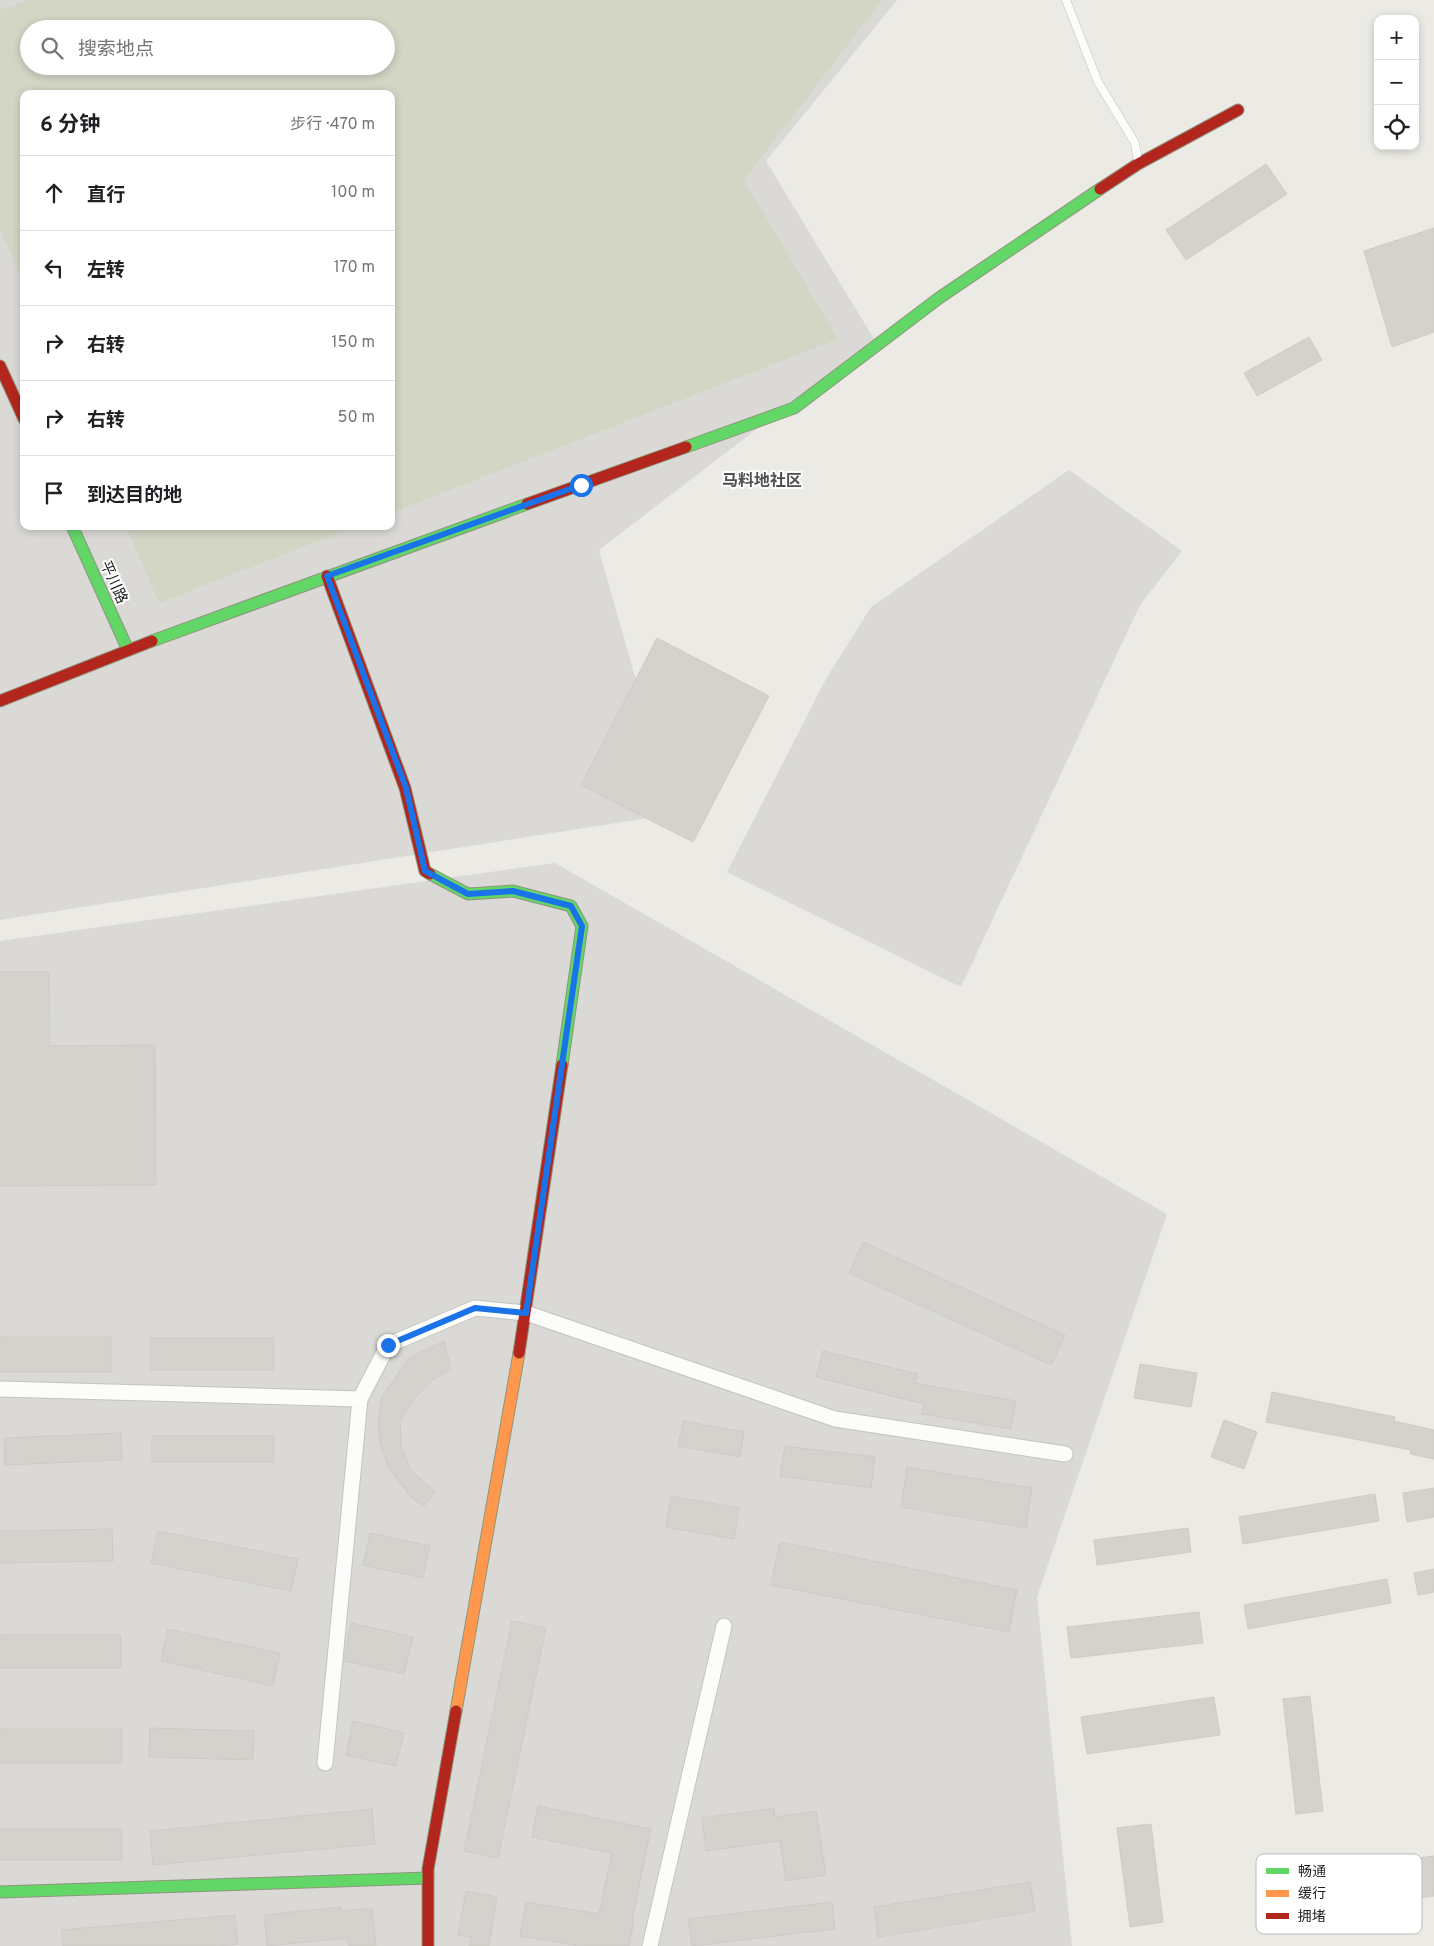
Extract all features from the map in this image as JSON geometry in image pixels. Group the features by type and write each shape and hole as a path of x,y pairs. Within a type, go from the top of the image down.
{"street":[{"path":"0,701 128,650 327,576 794,408 939,298 1138,164 1238,110"},
{"path":"0,366 20,410"},
{"name":"平川路","path":"74,530 128,650"},
{"path":"327,576 406,788 425,871 468,894 513,891 571,906 582,926 526,1313 428,1869 428,1946"},
{"path":"325,1762 360,1399 388,1345 475,1308 526,1313 835,1419 1065,1454"},
{"path":"0,1389 360,1399"},
{"path":"650,1946 724,1626"},
{"path":"0,1892 428,1878"}],"lane":[{"path":"1066,0 1098,82 1135,143 1138,164"}],"shaded area":[{"path":"0,0 897,0 766,161 874,339 599,550 674,814 0,920"},
{"path":"28,0 882,0 744,180 838,339 395,511 395,90 20,90 20,276 0,229 0,10"},
{"path":"1069,470 1182,551 1140,605 961,987 727,872 827,677 871,607"},
{"path":"128,530 347,530 159,603"},
{"path":"555,863 1167,1214 1037,1597 1072,1946 0,1946 0,941"}],"building":[{"path":"1266,164 1287,194 1186,260 1166,230"},
{"path":"1434,228 1434,332 1392,347 1364,251"},
{"path":"1309,337 1322,360 1257,396 1244,373"},
{"path":"657,638 769,696 693,842 581,785"},
{"path":"0,972 49,972 50,1046 155,1045 156,1185 0,1186"},
{"path":"863,1242 1065,1335 1051,1365 849,1273"},
{"path":"0,1337 111,1337 111,1372 0,1372"},
{"path":"150,1338 274,1338 274,1370 150,1370"},
{"path":"444,1341 451,1369 432,1380 414,1399 400,1420 401,1446 410,1469 435,1492 424,1506 411,1497 388,1467 380,1443 378,1423 381,1398 409,1358"},
{"path":"823,1351 918,1374 915,1383 1016,1401 1011,1429 922,1414 924,1404 816,1377"},
{"path":"1140,1364 1197,1373 1191,1407 1134,1398"},
{"path":"1272,1392 1395,1417 1394,1421 1434,1430 1434,1459 1410,1454 1411,1450 1266,1422"},
{"path":"1224,1420 1257,1432 1244,1469 1211,1457"},
{"path":"683,1421 744,1432 740,1457 678,1446"},
{"path":"121,1433 122,1460 5,1465 4,1438"},
{"path":"152,1436 274,1436 274,1462 152,1462"},
{"path":"785,1446 875,1457 871,1488 780,1476"},
{"path":"907,1467 1032,1488 1026,1528 901,1507"},
{"path":"1434,1488 1434,1517 1407,1522 1403,1493"},
{"path":"1375,1494 1379,1521 1243,1544 1239,1517"},
{"path":"671,1496 739,1508 734,1539 666,1527"},
{"path":"1188,1528 1191,1552 1097,1565 1094,1540"},
{"path":"112,1529 113,1561 0,1563 0,1531"},
{"path":"158,1531 298,1559 291,1591 151,1563"},
{"path":"370,1533 430,1546 423,1578 363,1565"},
{"path":"780,1542 1017,1590 1009,1632 771,1585"},
{"path":"1434,1569 1434,1592 1418,1595 1414,1573"},
{"path":"1387,1579 1391,1603 1248,1629 1244,1605"},
{"path":"1199,1612 1203,1643 1071,1658 1067,1627"},
{"path":"512,1621 546,1628 498,1858 464,1851"},
{"path":"351,1623 413,1637 404,1674 344,1661"},
{"path":"168,1629 280,1653 273,1686 161,1661"},
{"path":"0,1635 121,1635 121,1668 0,1668"},
{"path":"1310,1696 1323,1811 1296,1814 1283,1699"},
{"path":"1214,1697 1220,1735 1087,1754 1081,1717"},
{"path":"353,1721 404,1733 396,1766 346,1755"},
{"path":"150,1728 254,1731 253,1760 149,1757"},
{"path":"0,1729 122,1729 122,1763 0,1763"},
{"path":"538,1806 651,1829 632,1920 634,1920 629,1946 580,1946 520,1936 526,1902 599,1914 612,1853 532,1837"},
{"path":"774,1808 775,1817 816,1811 826,1875 786,1881 780,1841 706,1851 702,1818"},
{"path":"372,1809 375,1844 153,1865 150,1831"},
{"path":"1151,1824 1163,1922 1130,1927 1117,1828"},
{"path":"1,1829 122,1829 122,1860 1,1860"},
{"path":"1434,1856 1434,1896 1422,1898 1422,1858"},
{"path":"1030,1882 1035,1911 878,1937 874,1907"},
{"path":"466,1891 497,1897 489,1946 469,1946 471,1937 458,1935"},
{"path":"832,1902 835,1929 692,1946 688,1919"},
{"path":"341,1907 342,1911 372,1908 376,1946 349,1946 348,1938 267,1946 264,1915"},
{"path":"235,1915 238,1944 217,1946 63,1946 61,1930"}],"traffic: fast":[{"path":"686,447 794,408 939,298 1100,189"},
{"path":"152,641 527,504"},
{"path":"74,530 128,650"},
{"path":"430,874 468,894 513,891 571,906 582,926 562,1065"},
{"path":"0,1892 428,1878"}],"traffic: slow":[{"path":"456,1711 519,1353"}],"traffic: jam":[{"path":"1100,189 1138,164 1238,110"},
{"path":"0,366 20,410"},
{"path":"527,504 686,447"},
{"path":"327,576 405,788 425,871 430,874"},
{"path":"0,701 152,641"},
{"path":"519,1353 562,1065"},
{"path":"428,1946 428,1869 456,1711"}],"district":[{"name":"马料地社区","path":"762,480"}],"route":[{"path":"388,1345 475,1308 526,1313 582,926 571,906 513,891 468,894 425,871 406,788 327,576 581,485"}]}
